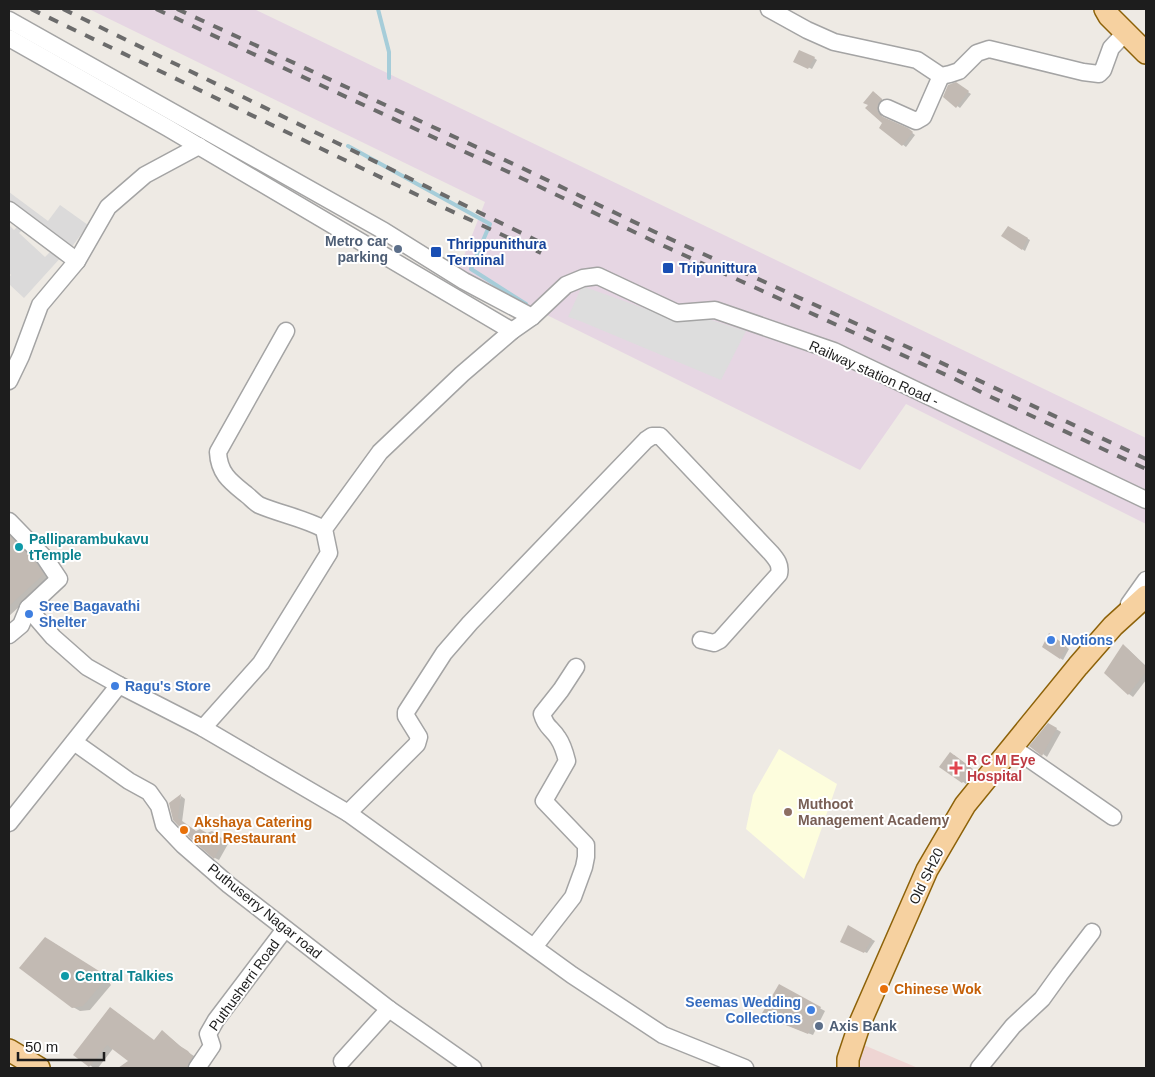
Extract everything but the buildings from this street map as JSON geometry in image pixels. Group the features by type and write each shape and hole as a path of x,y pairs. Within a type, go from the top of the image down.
{"main road":[{"path":"1105,9 1109,16 1146,53"},
{"name":"Old SH20","path":"848,1068 848,1059 860,1023 927,870 965,805 1078,666 1113,626 1146,596"},
{"path":"9,1050 39,1068"}],"street":[{"path":"769,9 807,30 834,42 917,60 941,76 959,71 977,53 988,49 1074,70 1099,74 1104,70 1111,48 1125,33"},
{"path":"9,20 384,231 464,280 532,317 512,331 462,374 380,452 324,529 329,554 261,663 203,728"},
{"path":"9,38 198,146 512,331"},
{"path":"887,108 916,121 920,119 941,76"},
{"path":"9,381 40,305 77,260 108,207 145,175 198,146"},
{"path":"9,210 77,260"},
{"name":"Railway station Road -","path":"532,317 566,285 583,278 598,276 677,313 715,310 834,351 1146,500"},
{"path":"286,331 218,452 219,463 223,473 236,487 257,504 324,529"},
{"path":"348,813 417,744 419,737 406,716 406,712 444,653 470,623 646,440 652,436 660,436 771,553 781,568 779,574 720,640 714,643 701,640"},
{"path":"9,521 45,558 58,578 28,608 20,626 9,635"},
{"path":"1113,626 1146,580"},
{"path":"28,608 53,637 87,668 203,728 348,813 572,975 663,1035 745,1068"},
{"path":"534,947 573,897 586,856 586,845 544,801 567,761 563,746 544,723 542,714 576,667"},
{"path":"9,823 119,685"},
{"name":"Puthuserry Nagar road","path":"74,742 129,781 149,792 159,806 164,825 229,885 389,1010 473,1068"},
{"path":"1012,747 1113,817"},
{"name":"Puthusherri Road","path":"197,1068 212,1046 208,1034 216,1020 285,929"},
{"path":"979,1068 1013,1026 1042,999 1092,932"},
{"path":"342,1061 389,1010"}],"shaded area":[{"path":"89,9 254,9 1146,438 1146,524 906,404 860,470 458,271 485,202"},
{"path":"9,192 48,221 60,205 88,225 68,252 9,208"},
{"path":"20,224 24,228 19,233 45,257 54,248 63,255 24,298 9,284 9,277 11,275 9,273 9,225 14,230"},
{"path":"582,286 680,321 708,319 746,331 721,380 568,317"},
{"name":"Muthoot Management Academy","path":"779,749 837,784 804,879 746,829 753,795"},
{"path":"859,1043 918,1068 856,1068"}],"waterway":[{"path":"378,9 389,52 389,78"},
{"path":"348,146 490,224 471,269 526,304"}],"railway":[{"path":"31,9 541,253"},
{"path":"63,9 546,245"},
{"path":"156,9 1146,469"},
{"path":"177,9 1146,459"}],"place":[{"name":"Metro car parking","path":"398,249"},
{"name":"Thrippunithura Terminal","path":"436,252"},
{"name":"Tripunittura","path":"668,268"},
{"name":"Palliparambukavu tTemple","path":"19,547"},
{"name":"Sree Bagavathi Shelter","path":"29,614"},
{"name":"Notions","path":"1051,640"},
{"name":"Ragu's Store","path":"115,686"},
{"name":"R C M Eye Hospital","path":"956,768"},
{"name":"Muthoot Management Academy","path":"788,812"},
{"name":"Akshaya Catering and Restaurant","path":"184,830"},
{"name":"Central Talkies","path":"65,976"},
{"name":"Chinese Wok","path":"884,989"},
{"name":"Seemas Wedding Collections","path":"811,1010"},
{"name":"Axis Bank","path":"819,1026"}]}
